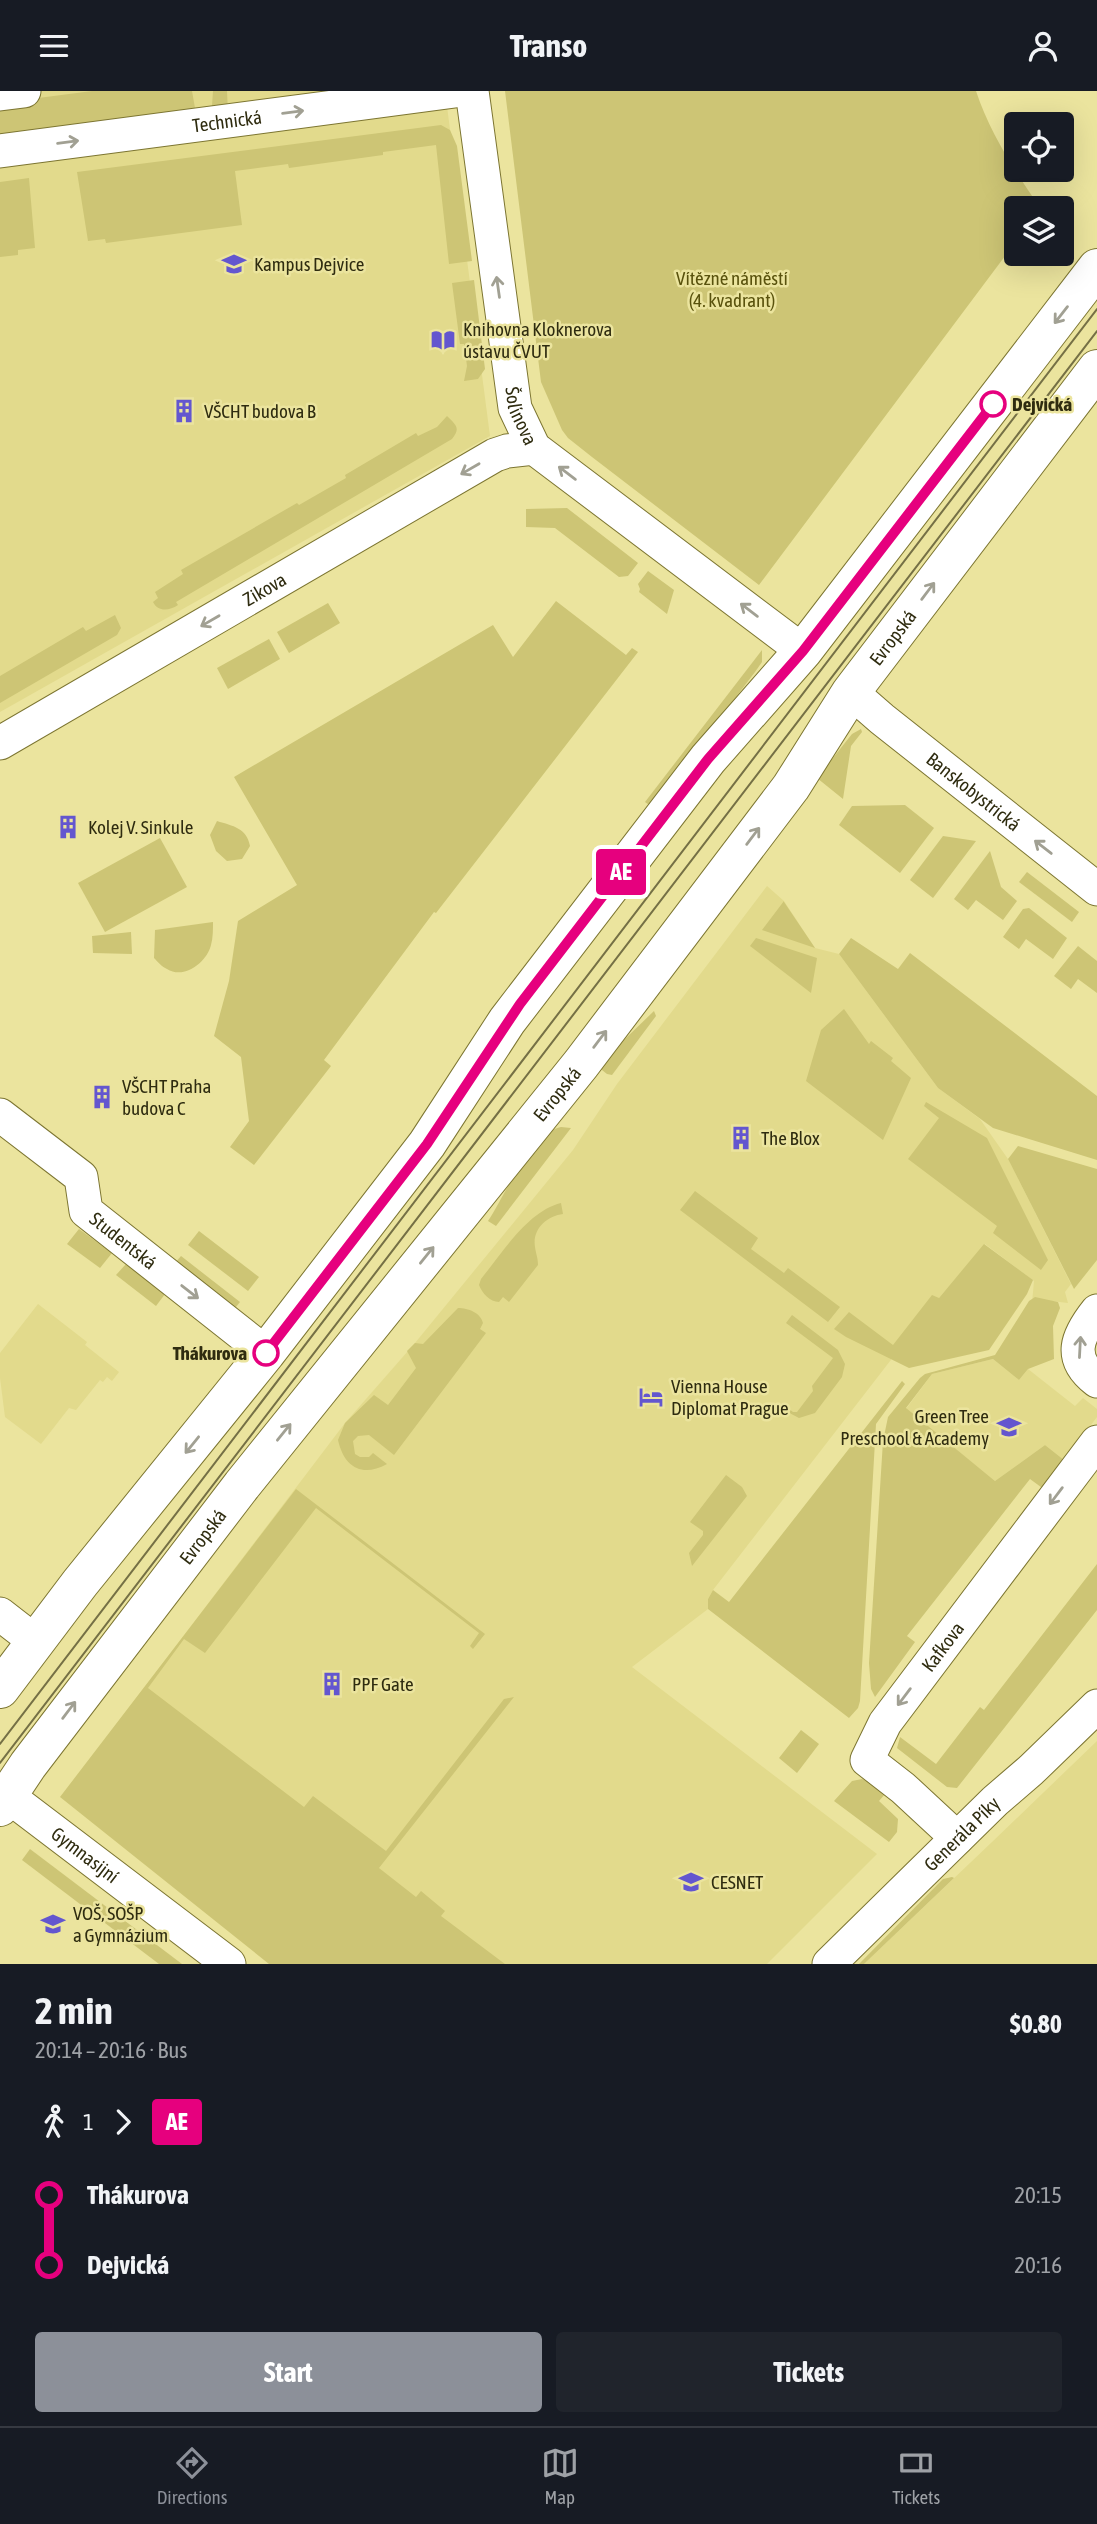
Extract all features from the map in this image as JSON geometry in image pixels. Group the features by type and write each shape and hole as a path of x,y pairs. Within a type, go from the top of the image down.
{"main road":[{"path":"0,1689 266,1353 427,1144 520,1004 708,759 803,651 1097,268"},
{"name":"Evropská","path":"2,1797 242,1485 581,1064 790,787 852,692 1097,369"}],"street":[{"path":"0,94 24,91"},
{"name":"Technická","path":"0,151 455,91"},
{"name":"Šolínova","path":"472,91 515,408 534,448 803,651"},
{"name":"Zikova","path":"0,743 495,455 534,448"},
{"name":"Banskobystrická","path":"852,692 882,719 1097,889"},
{"name":"Studentská","path":"0,1115 81,1177 86,1211 266,1353"},
{"path":"1097,1311 1081,1335 1078,1350 1083,1367 1097,1381"},
{"name":"Kafkova","path":"957,1838 903,1788 867,1760 885,1723 1097,1442"},
{"path":"0,1614 36,1642"},
{"name":"Generála Píky","path":"829,1964 1097,1706"},
{"name":"Gymnasijní","path":"2,1797 229,1964"}],"shaded area":[{"name":"Kampus Dejvice","path":"0,91 445,91 490,436 0,712"},
{"path":"767,886 784,901 815,948 839,954 938,1088 980,1119 1008,1159 1071,1284 1065,1292 1068,1303 1035,1299 1032,1303 1034,1281 985,1244 938,1299 713,1590 708,1599 708,1609 632,1667 877,1854 767,1964 402,1964 106,1738 345,1423 415,1343 573,1150 617,1084"},
{"path":"38,1304 87,1342 85,1345 119,1372 112,1381 107,1377 103,1382 100,1380 76,1410 69,1408 41,1444 5,1417 0,1378 0,1353"},
{"name":"Green Tree Preschool & Academy","path":"993,1359 1019,1380 1028,1369 1075,1406 1083,1398 1097,1409 1097,1417 1064,1460 1045,1445 995,1481 906,1409 932,1374"},
{"path":"1097,1741 1097,1964 864,1964 992,1842"}],"green space":[{"path":"92,91 192,91 195,108 212,106 213,91 227,91 228,113 0,142 0,103"},
{"name":"Vítězné náměstí (4. kvadrant)","path":"505,91 976,91 1004,153 1004,182 1023,182 1032,196 1004,196 1004,257 759,585 568,438 541,382"},
{"path":"441,125 450,130 457,146 472,261 449,264 436,145 289,168 288,164 235,171 242,225 106,243 105,239 88,241 77,172"},
{"path":"29,178 35,248 18,250 18,255 0,257 0,182"},
{"path":"474,280 485,369 478,379 464,381 467,366 464,344 460,344 452,283"},
{"path":"447,416 456,427 452,439 176,602 178,605 175,607 161,609 153,602 158,598 155,592 183,574 181,570 346,478 345,475 416,433 418,436 437,427"},
{"path":"567,508 638,563 628,576 619,577 555,528 526,527 526,509"},
{"path":"648,571 674,590 667,614 639,592 638,584"},
{"path":"556,601 626,655 632,648 638,652 436,913 434,912 324,1060 331,1066 254,1165 230,1147 249,1121 241,1057 214,1036 229,981 238,921 297,885 234,777 493,625 513,657"},
{"path":"328,603 340,623 289,653 277,632"},
{"path":"115,615 121,628 117,635 0,703 0,676 83,627 86,631"},
{"path":"269,639 280,659 228,689 217,668"},
{"path":"762,650 762,662 755,672 652,807 645,802"},
{"path":"861,729 862,732 851,746 843,799 817,778 852,734"},
{"path":"905,805 934,828 900,873 839,825 852,806"},
{"path":"217,821 246,835 250,846 242,859 227,861 216,851 210,835"},
{"path":"943,836 976,841 933,898 910,880"},
{"path":"160,838 187,887 105,932 78,883"},
{"path":"990,851 1001,887 1017,901 1003,920 976,900 968,910 954,899"},
{"path":"1027,872 1079,912 1072,922 1019,882"},
{"path":"784,902 815,948 762,930"},
{"path":"1029,908 1067,938 1053,959 1026,939 1019,949 1003,937 1023,909"},
{"path":"213,922 209,951 194,967 187,971 174,972 163,967 154,958 155,930"},
{"path":"131,932 132,954 93,953 92,936"},
{"path":"756,938 817,958 811,993 750,946"},
{"path":"851,938 898,969 910,953 1097,1096 1097,1160 993,1128 938,1088 839,954"},
{"path":"1078,946 1097,961 1097,993 1078,979 1071,989 1054,976"},
{"path":"844,1009 869,1044 871,1041 893,1058 891,1061 911,1078 883,1140 806,1081 821,1030"},
{"path":"654,1011 656,1016 612,1075 597,1066"},
{"path":"926,1102 987,1138 1048,1260 1041,1270 993,1233 997,1226 908,1159 939,1118 924,1106"},
{"path":"561,1127 571,1128 496,1226 488,1221 529,1153 550,1132"},
{"path":"1018,1146 1097,1169 1097,1260 1074,1289 1008,1159"},
{"path":"695,1191 758,1238 751,1249 784,1273 788,1268 840,1307 828,1322 680,1210"},
{"path":"561,1203 563,1214 551,1217 538,1229 535,1247 538,1265 509,1302 503,1297 499,1302 490,1299 479,1285 481,1279 527,1224 549,1207"},
{"path":"79,1229 112,1253 100,1268 67,1244"},
{"path":"199,1231 259,1277 248,1291 188,1245"},
{"path":"984,1244 1033,1280 1027,1294 989,1350 909,1368 834,1329 849,1312 893,1345 932,1295 939,1298"},
{"path":"181,1256 240,1302 231,1313 170,1269"},
{"path":"126,1264 165,1294 156,1306 116,1275"},
{"path":"1035,1297 1058,1302 1060,1308 1053,1326 1054,1359 1028,1369 1019,1380 993,1359 932,1374 906,1408 995,1481 1045,1445 1064,1460 1045,1490 1030,1479 907,1636 915,1642 875,1697 871,1689 869,1663 883,1441 888,1417 925,1374 995,1355 1029,1301"},
{"path":"458,1308 477,1314 483,1323 480,1329 486,1333 394,1455 369,1435 358,1436 353,1441 355,1454 369,1457 373,1453 387,1464 370,1470 355,1467 345,1457 338,1440 345,1423 374,1395 388,1405 416,1368 407,1351 415,1343 423,1344"},
{"path":"792,1315 838,1350 845,1364 842,1377 815,1413 799,1418 778,1407 781,1403 797,1412 833,1358 786,1323"},
{"path":"902,1381 905,1384 876,1424 860,1701 858,1708 849,1718 708,1609 708,1599 713,1590 729,1602"},
{"path":"726,1475 742,1487 747,1496 692,1566 689,1553 703,1535 703,1531 690,1522"},
{"path":"296,1489 485,1634 473,1649 470,1646 479,1633 316,1508 205,1653 184,1639 148,1688 304,1807 313,1796 386,1851 504,1699 514,1697 379,1868 416,1897 421,1891 445,1911 441,1916 505,1964 269,1964 60,1797"},
{"path":"1097,1564 1097,1610 957,1788 947,1787 897,1748 900,1737 936,1764 980,1707 984,1710"},
{"path":"801,1730 819,1744 797,1773 779,1758"},
{"path":"862,1779 874,1784 885,1794 879,1801 898,1819 897,1832 889,1842 834,1801 852,1781"},
{"path":"30,1849 182,1964 159,1964 22,1860"},
{"path":"954,1878 864,1964 859,1964 943,1879"}],"tram line":[{"path":"0,1744 1097,309"},
{"path":"0,1763 1097,331"}],"bus line":[{"name":"AE","path":"266,1353 427,1144 520,1004 708,759 803,651 993,404"}],"place":[{"name":"Kampus Dejvice","path":"234,264"},
{"name":"Knihovna Kloknerova ústavu ČVUT","path":"443,340"},
{"name":"Dejvická","path":"993,404"},
{"name":"VŠCHT budova B","path":"184,411"},
{"name":"Kolej V. Sinkule","path":"68,827"},
{"name":"VŠCHT Praha budova C","path":"102,1097"},
{"name":"The Blox","path":"741,1138"},
{"name":"Thákurova","path":"266,1353"},
{"name":"Vienna House Diplomat Prague","path":"651,1397"},
{"name":"Green Tree Preschool & Academy","path":"1009,1427"},
{"name":"PPF Gate","path":"332,1684"},
{"name":"CESNET","path":"691,1882"},
{"name":"VOŠ, SOŠP a Gymnázium","path":"53,1924"}]}
